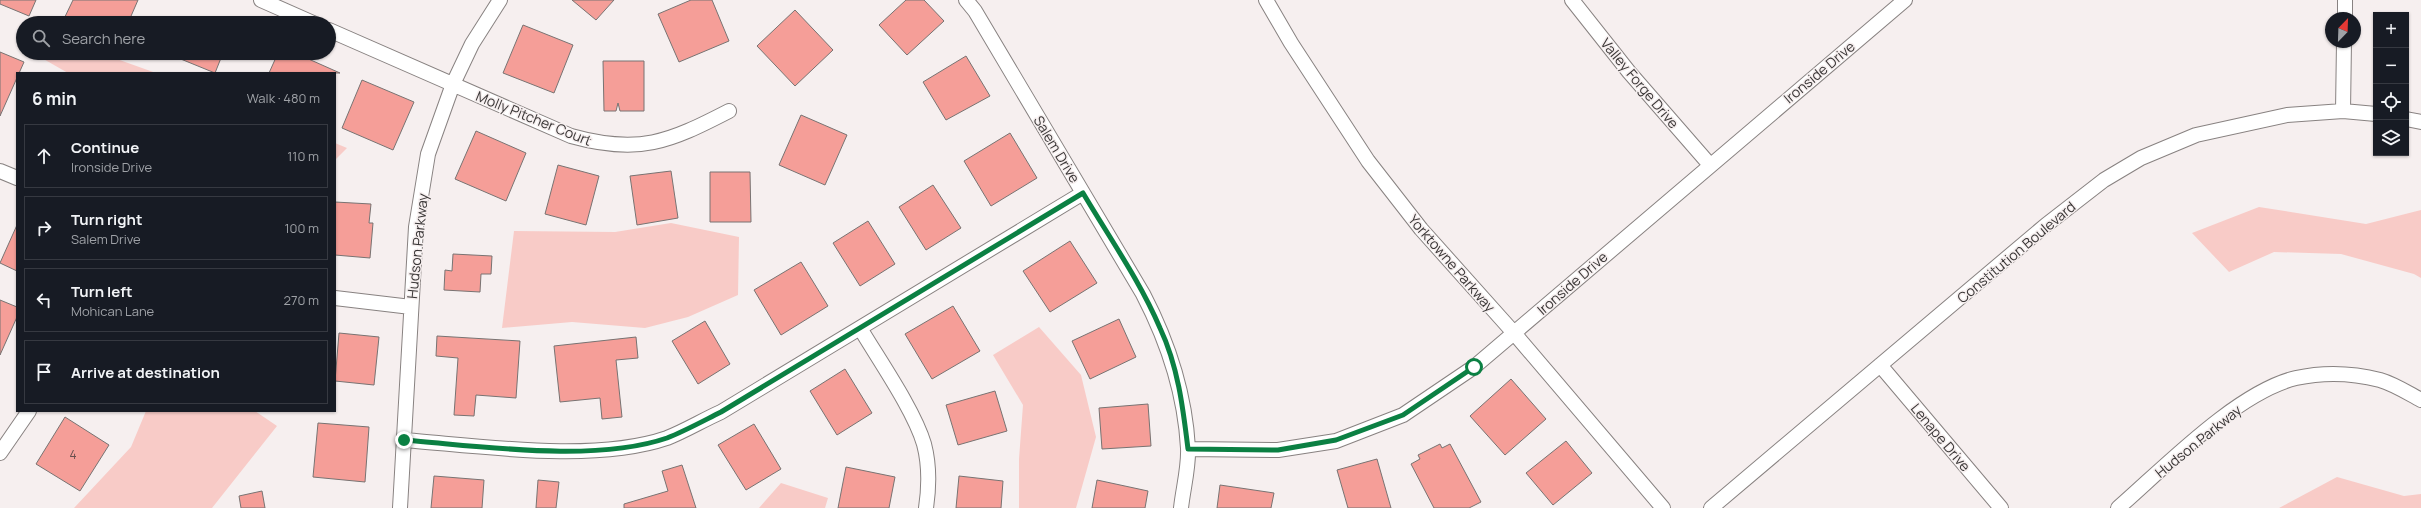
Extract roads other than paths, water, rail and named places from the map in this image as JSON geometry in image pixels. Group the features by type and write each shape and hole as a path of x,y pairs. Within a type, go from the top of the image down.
{"street":[{"path":"261,0 298,16"},
{"name":"Hudson Parkway","path":"400,508 416,227 428,154 453,84 472,44 500,0"},
{"name":"Salem Drive","path":"966,0 975,11 1143,294 1161,328 1182,403 1188,449 1181,508"},
{"name":"Yorktowne Parkway","path":"1266,0 1291,43 1368,161 1421,229 1514,333 1663,508"},
{"name":"Valley Forge Drive","path":"1572,0 1629,72 1710,164"},
{"name":"Ironside Drive","path":"1188,449 1278,450 1336,440 1403,415 1474,367 1710,164 1905,0"},
{"path":"2345,0 2345,12"},
{"name":"Molly Pitcher Court","path":"336,33 571,136 602,144 635,146 671,139 729,110"},
{"path":"2343,111 2344,48"},
{"name":"Constitution Boulevard","path":"1711,508 2046,225 2104,180 2141,158 2196,135 2245,123 2287,115 2343,111 2373,114"},
{"path":"2409,120 2421,122"},
{"path":"0,171 16,178"},
{"path":"404,440 553,451 620,448 666,438 721,412 1083,193"},
{"path":"336,298 411,307"},
{"path":"860,328 911,416 924,443 927,465 926,508"},
{"name":"Lenape Drive","path":"1880,365 2001,508"},
{"name":"Hudson Parkway","path":"2118,508 2229,413 2258,394 2295,379 2326,374 2356,375 2381,381 2421,400"},
{"path":"0,453 28,412"}]}
